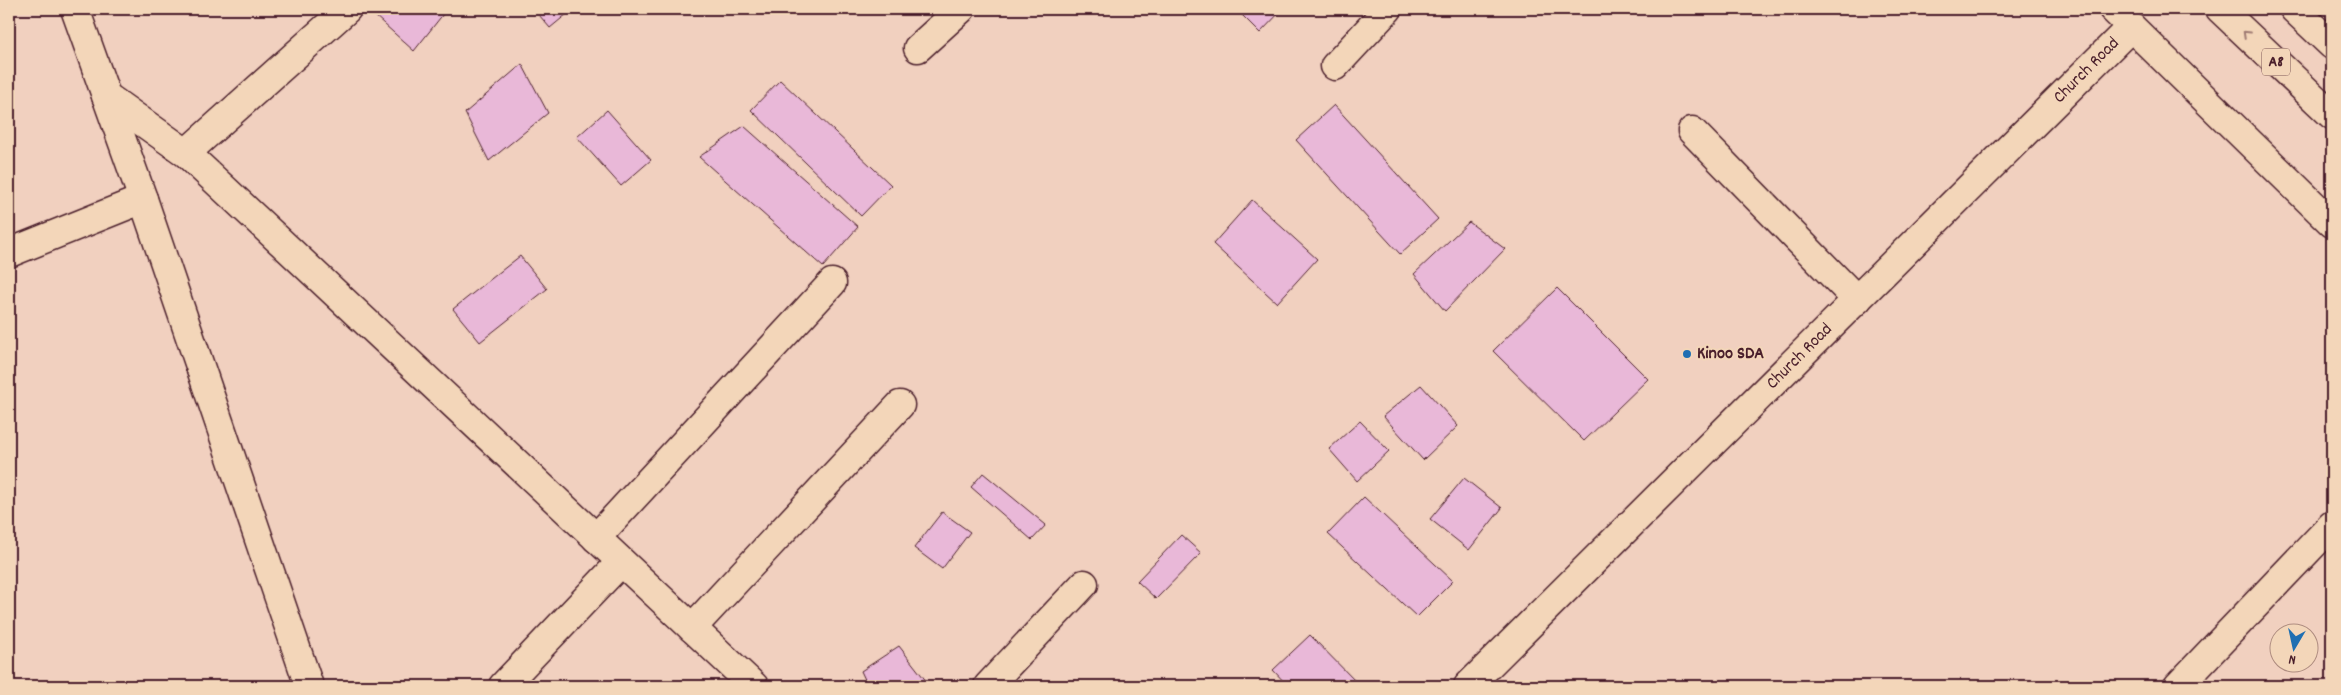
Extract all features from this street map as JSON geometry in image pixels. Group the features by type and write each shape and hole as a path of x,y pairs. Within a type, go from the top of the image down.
{"main road":[{"path":"75,9 143,199 310,686"},
{"path":"186,152 346,9"},
{"path":"918,48 961,9"},
{"path":"1334,66 1388,9"},
{"name":"A8","path":"2220,9 2332,115"},
{"path":"2294,9 2332,45"},
{"path":"2122,18 2332,223"},
{"name":"Church Road","path":"1468,686 1857,300 2122,18"},
{"path":"106,96 186,152 754,686"},
{"path":"1692,131 1857,300"},
{"path":"9,253 143,199"},
{"path":"596,538 832,283"},
{"path":"692,628 900,405"},
{"path":"2178,686 2332,525"},
{"path":"503,686 622,562"},
{"path":"988,686 1084,584"}],"building":[{"path":"380,9 438,9 444,13 414,51 374,15"},
{"path":"534,9 573,9 550,28"},
{"path":"1236,9 1283,9 1260,33"},
{"path":"522,64 548,113 489,161 465,113"},
{"path":"780,80 891,185 861,216 751,110"},
{"path":"1334,105 1438,219 1400,254 1296,140"},
{"path":"607,110 651,160 621,186 577,137"},
{"path":"744,126 858,227 823,267 699,157"},
{"path":"1252,200 1317,259 1277,303 1213,244"},
{"path":"1469,222 1505,249 1445,311 1414,274"},
{"path":"520,256 547,289 480,342 453,309"},
{"path":"1557,288 1648,379 1584,441 1493,351"},
{"path":"1421,385 1458,426 1423,460 1383,416"},
{"path":"1360,421 1389,451 1357,481 1329,449"},
{"path":"983,473 1046,525 1032,540 971,487"},
{"path":"1464,478 1502,508 1469,550 1430,519"},
{"path":"1364,497 1453,581 1417,617 1328,534"},
{"path":"942,512 970,532 942,569 914,548"},
{"path":"1181,535 1201,553 1156,599 1137,581"},
{"path":"1310,635 1360,686 1288,686 1273,670"},
{"path":"899,646 927,682 922,686 868,686 861,671"}],"place":[{"name":"Kinoo SDA","path":"1687,354"}]}
